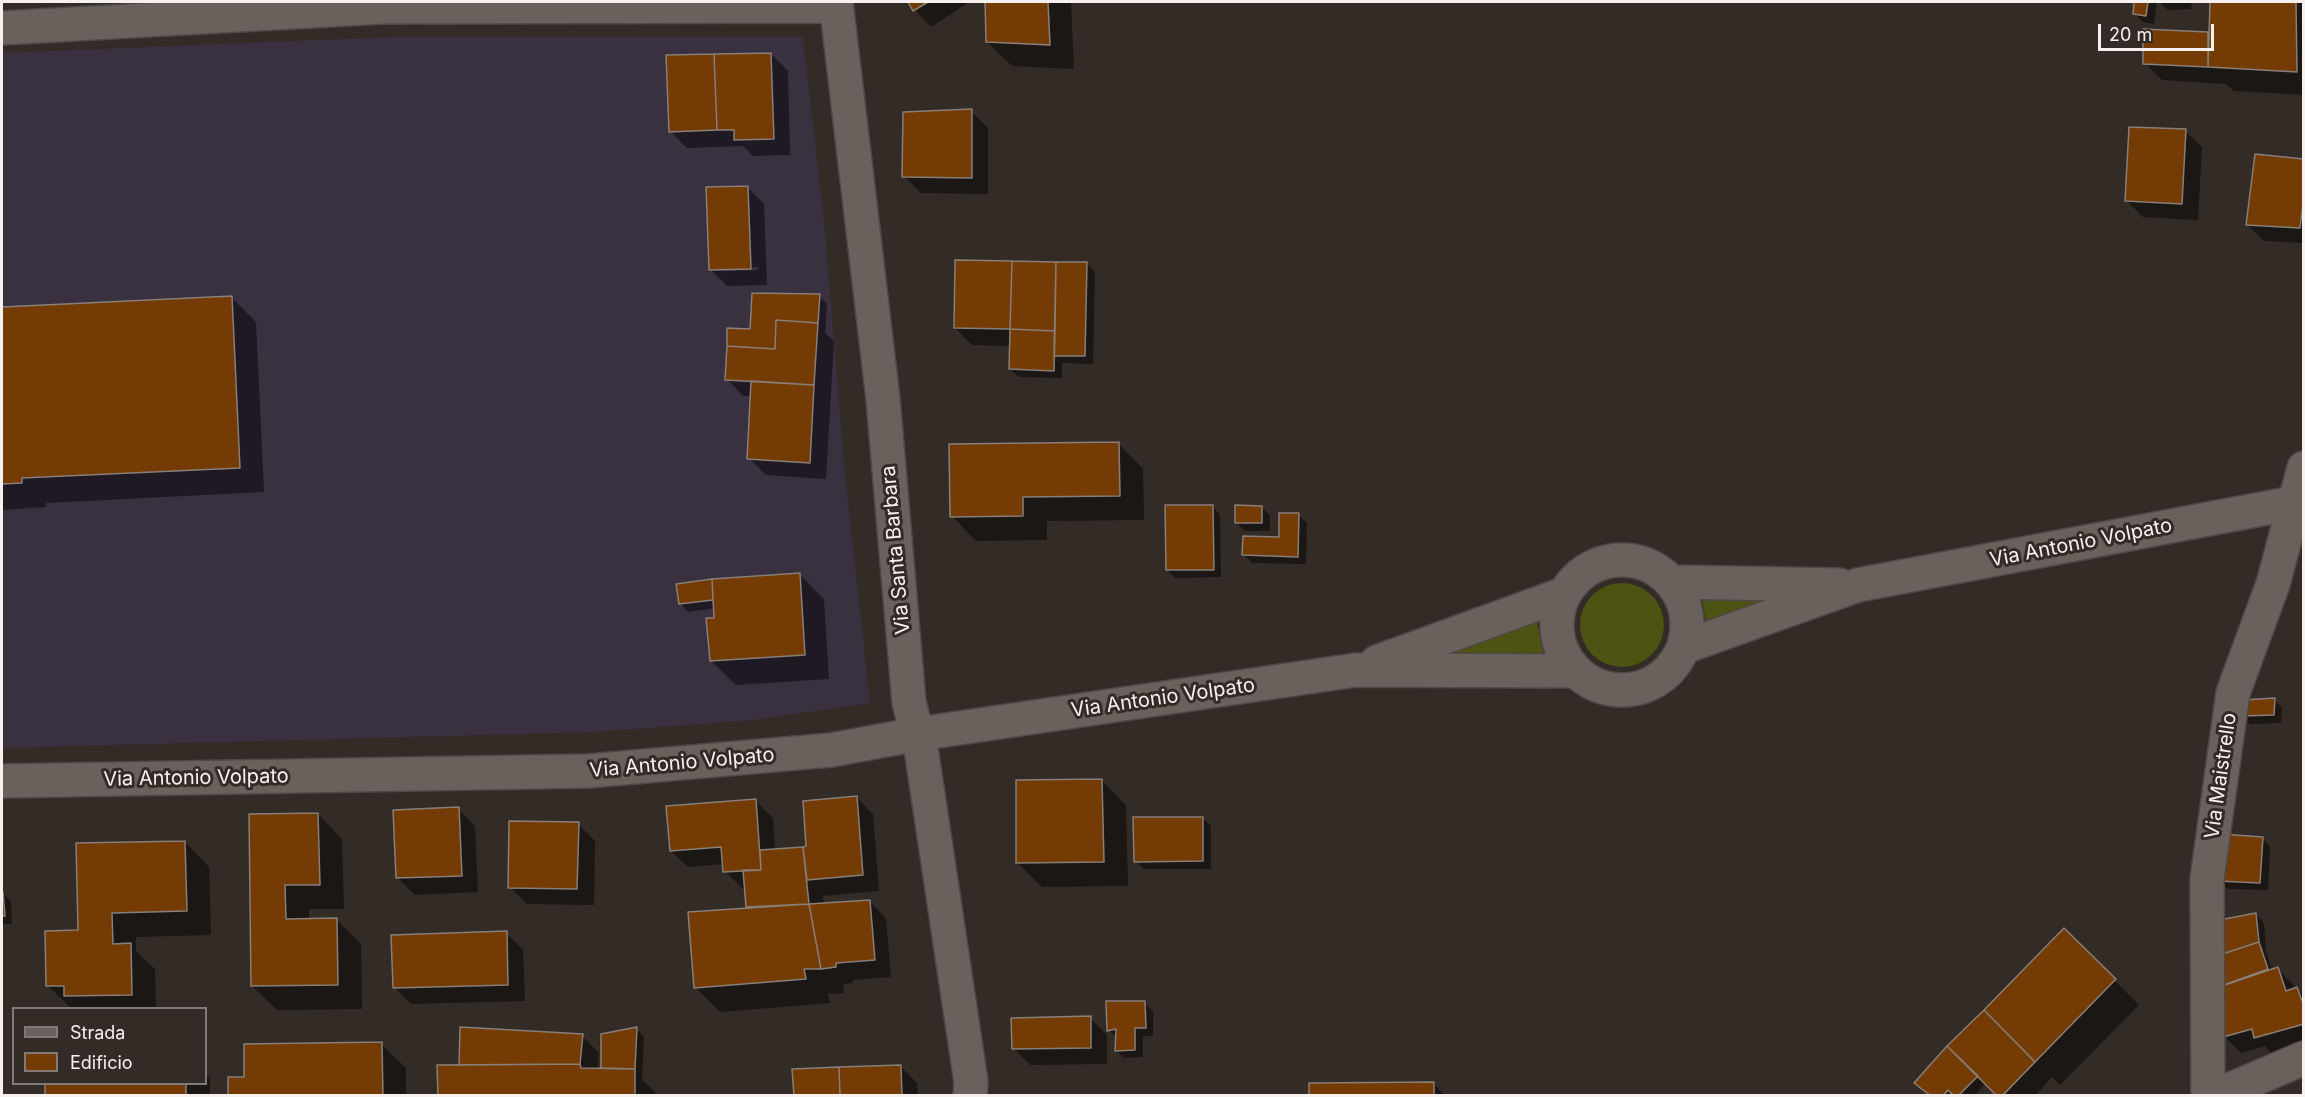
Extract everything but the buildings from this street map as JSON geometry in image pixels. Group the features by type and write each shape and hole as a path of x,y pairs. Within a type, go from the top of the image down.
{"street":[{"path":"2,28 383,8 836,4"},
{"name":"Via Santa Barbara","path":"836,4 883,399 909,702 918,734 971,1082 970,1095"},
{"name":"Via Maistrello","path":"2208,1095 2207,879 2233,693 2273,584 2299,502 2304,468"},
{"name":"Via Antonio Volpato","path":"1684,647 1858,585 2299,502"},
{"path":"1628,559 1652,566 1673,582 1684,602 1688,625 1684,647 1673,667 1656,681 1636,689 1614,690 1593,684 1575,671 1563,654 1557,635 1557,614 1564,594 1580,574 1602,562 1628,559"},
{"name":"Via Antonio Volpato","path":"1673,582 1858,585"},
{"name":"Via Antonio Volpato","path":"1356,670 1564,594"},
{"name":"Via Antonio Volpato","path":"2,781 588,771 831,750 918,734 1356,670 1575,671"},
{"path":"2215,1095 2304,1058"}],"shaded area":[{"path":"390,37 803,37 825,231 844,464 870,703 754,720 594,732 2,748 2,53"}],"green space":[{"path":"1622,583 1638,586 1652,595 1661,609 1664,625 1661,641 1652,655 1638,664 1622,667 1606,664 1592,655 1583,641 1580,625 1583,609 1592,595 1606,586"},
{"path":"1701,593 1796,595 1707,629"},
{"path":"1537,622 1544,657 1448,654"}]}
